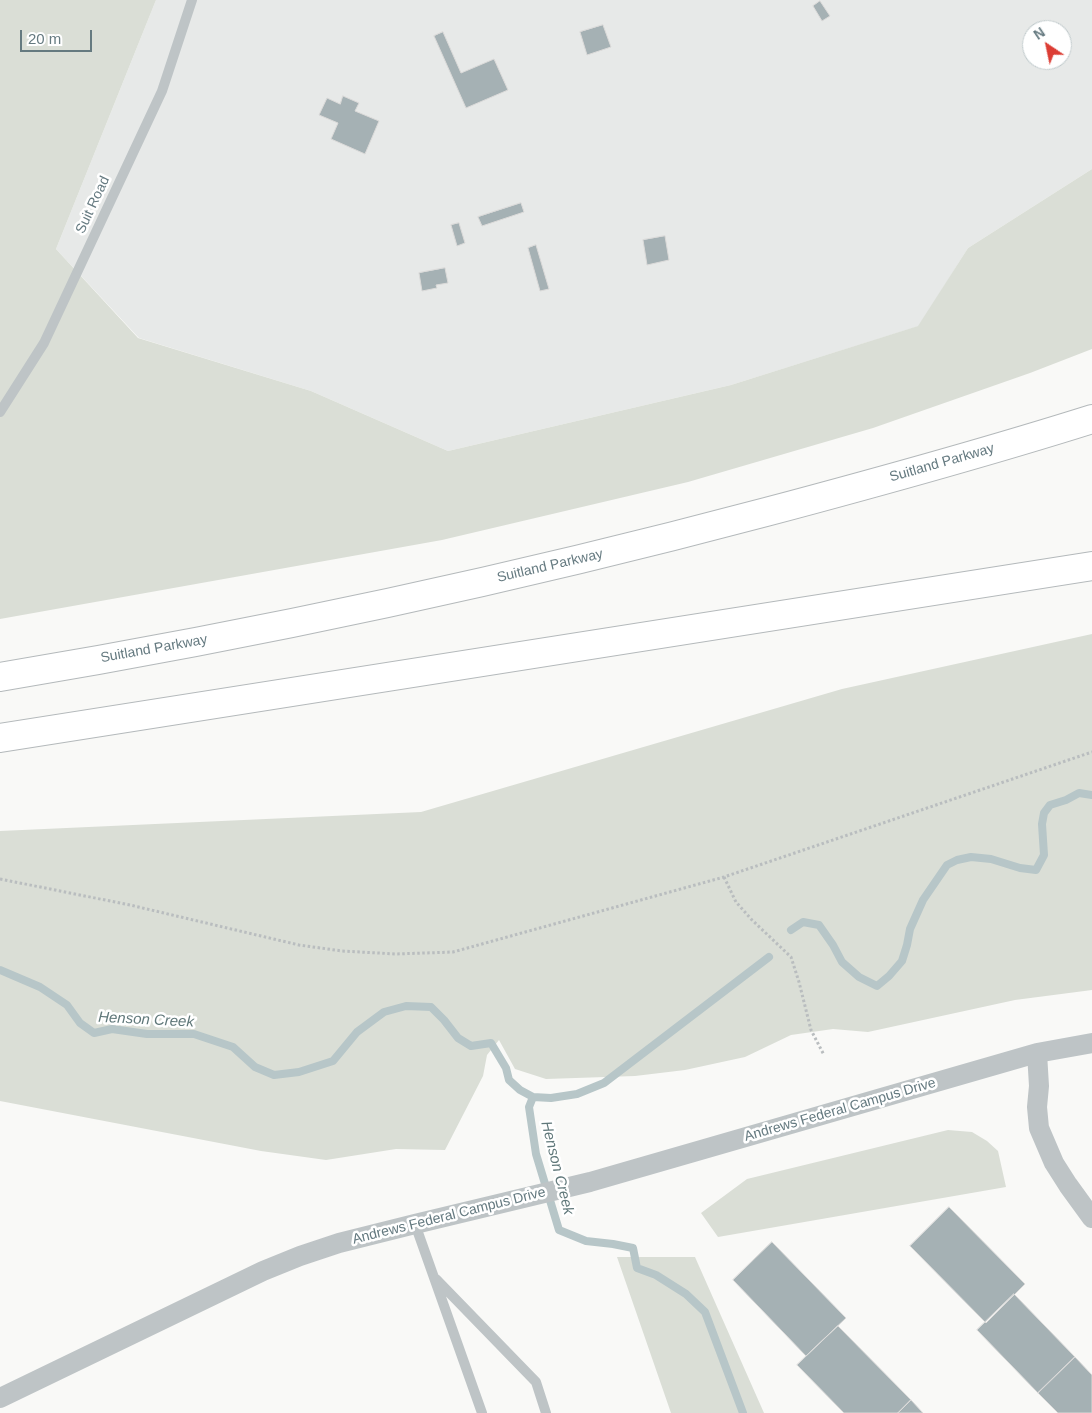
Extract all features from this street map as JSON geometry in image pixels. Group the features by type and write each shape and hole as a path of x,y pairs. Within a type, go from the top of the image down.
{"highway":[{"name":"Suitland Parkway","path":"0,677 237,634 370,607 567,563 957,460 1092,419"},
{"path":"0,738 1092,566"}],"street":[{"name":"Andrews Federal Campus Drive","path":"0,1398 263,1271 300,1256 415,1224 590,1182 1037,1053 1092,1044"},
{"path":"1037,1053 1039,1128 1054,1163 1092,1218"}],"lane":[{"name":"Suit Road","path":"0,412 44,343 116,190 162,91 192,0"},
{"path":"415,1224 482,1413"},
{"path":"433,1277 536,1382 546,1413"}],"path":[{"path":"0,879 130,905 299,945 342,951 396,954 453,952 724,877 1092,752"},
{"path":"724,877 736,902 791,957 811,1030 824,1055"}],"shaded area":[{"path":"0,0 156,0 56,249 138,338 311,391 448,451 731,385 918,326 968,248 1092,169 1092,349 1030,373 873,428 688,482 442,540 0,619"},
{"path":"156,0 1092,0 1092,169 968,248 919,326 731,385 448,451 311,391 139,338 56,249"},
{"path":"1092,634 1092,990 1015,1000 868,1032 833,1029 791,1035 745,1057 685,1070 635,1076 546,1079 515,1069 499,1040 487,1055 483,1076 445,1150 396,1149 326,1160 261,1151 0,1101 0,831 421,812 842,689"},
{"path":"948,1130 972,1132 987,1141 998,1151 1006,1187 718,1237 701,1213 747,1179"},
{"path":"617,1257 695,1257 764,1413 671,1413"}],"building":[{"path":"820,1 830,16 822,21 813,6"},
{"path":"603,25 611,47 587,55 580,32"},
{"path":"443,32 461,73 494,59 508,90 466,108 434,36"},
{"path":"343,96 359,103 355,111 379,121 365,154 331,139 338,123 319,115 327,98 340,104"},
{"path":"521,203 524,212 482,226 478,217"},
{"path":"459,223 465,243 457,246 451,225"},
{"path":"665,236 669,260 647,265 643,240"},
{"path":"536,245 549,289 540,291 528,248"},
{"path":"445,268 448,283 436,285 437,288 422,291 419,273"},
{"path":"949,1207 1025,1284 986,1323 910,1246"},
{"path":"772,1242 846,1318 806,1356 733,1280"},
{"path":"1014,1294 1075,1357 1038,1393 977,1330"},
{"path":"838,1326 911,1400 898,1413 844,1413 797,1365"},
{"path":"1075,1357 1092,1375 1092,1413 1058,1413 1038,1393"},
{"path":"911,1400 923,1413 898,1413"}],"waterway":[{"name":"Henson Creek","path":"791,930 803,922 819,925 842,962 859,977 877,986 902,961 910,929 923,900 947,865 957,860 971,857 991,859 1020,868 1036,870 1044,855 1042,824 1044,813 1050,805 1079,793 1092,795"},
{"name":"Henson Creek","path":"0,970 40,987 67,1005 80,1023 94,1033 112,1029 147,1034 194,1034 233,1047 255,1067 274,1075 299,1072 333,1061 357,1032 384,1012 406,1006 431,1007 458,1038 471,1046 491,1043 506,1068 509,1080 520,1090 533,1097 551,1098 577,1094 604,1083 769,957"},
{"name":"Henson Creek","path":"533,1097 529,1107 536,1154 559,1230 586,1241 633,1248 637,1268 656,1275 686,1294 705,1312 743,1413"}]}
